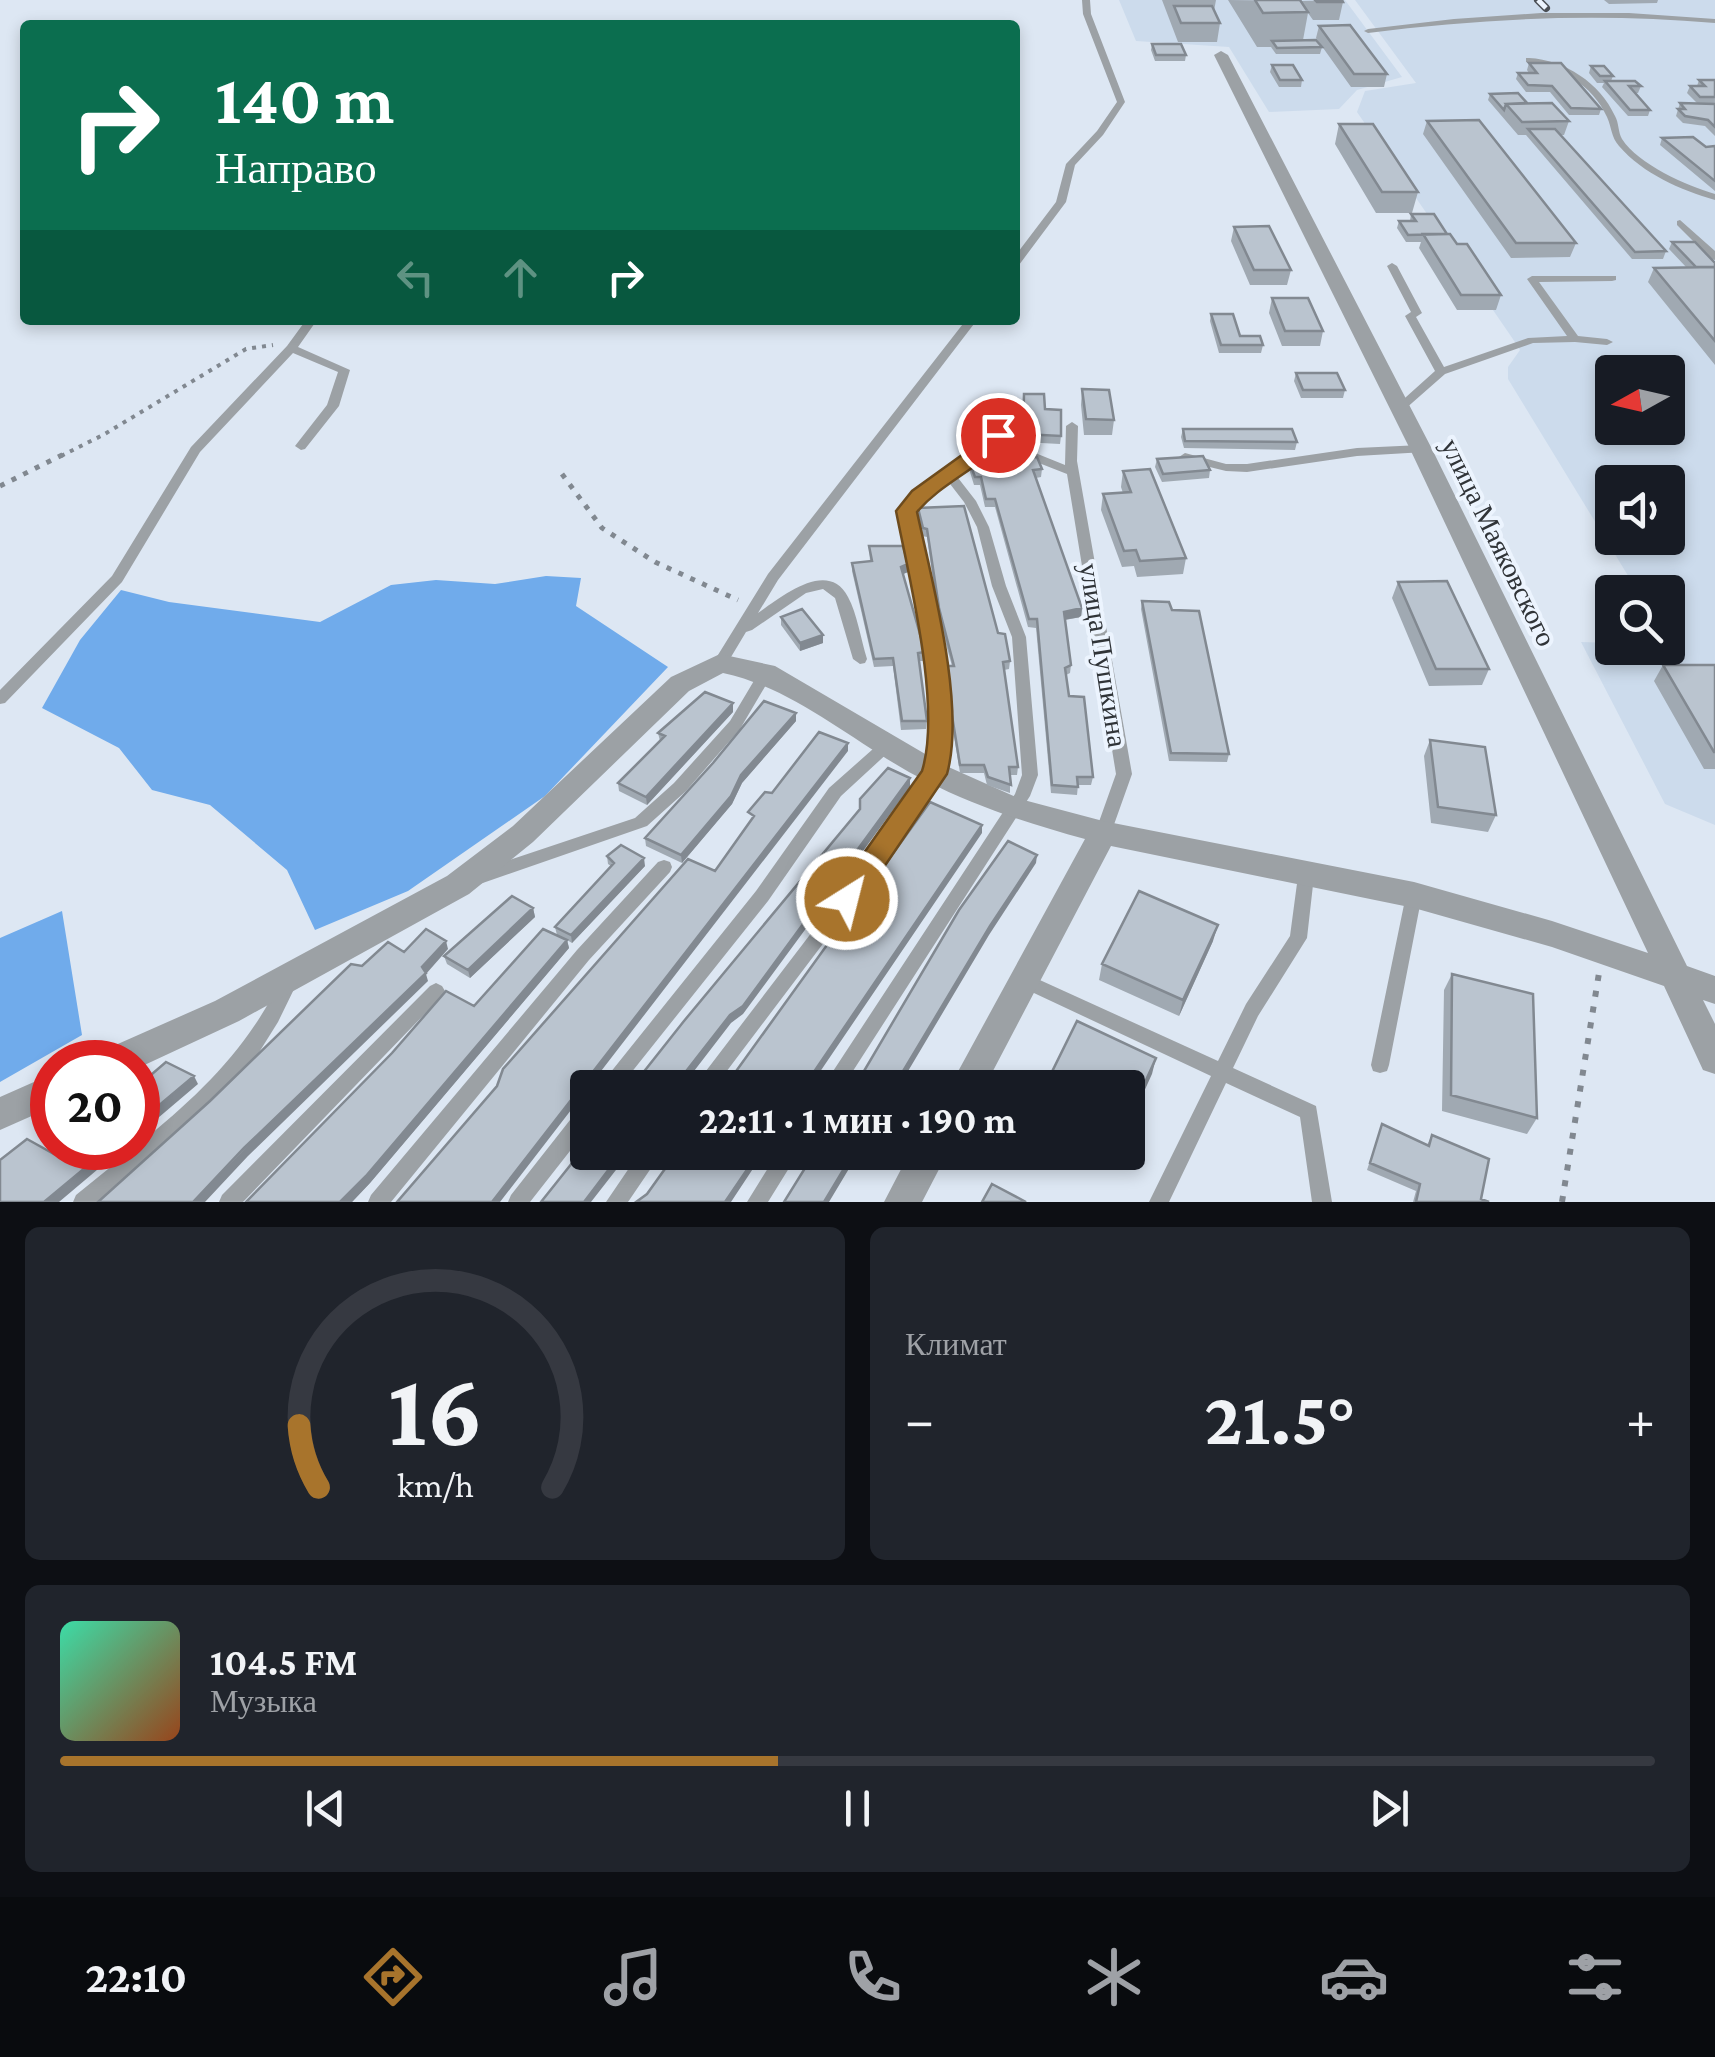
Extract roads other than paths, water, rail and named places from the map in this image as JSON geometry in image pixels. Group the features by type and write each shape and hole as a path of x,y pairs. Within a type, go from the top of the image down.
{"street":[{"name":"улица Маяковского","path":"1221,54 1421,449 1715,1058"},
{"path":"160,1041 227,1011 458,884 523,834 680,684 720,663 766,673 934,774 1013,808 1103,833 1414,895 1603,950 1715,990"},
{"name":"улица Пушкина","path":"976,1070 1103,833"},
{"path":"0,1114 30,1100"},
{"path":"902,1202 920,1170"}],"lane":[{"path":"1020,256 1061,202 1071,164 1100,133 1121,102 1087,14 1086,0"},
{"path":"1368,31 1441,20 1495,18 1715,21"},
{"path":"1529,60 1545,60 1578,77 1610,115 1623,146 1674,181 1715,198"},
{"path":"1680,223 1715,257"},
{"path":"1392,266 1417,313 1410,316 1440,372"},
{"path":"1575,339 1532,279 1612,278"},
{"path":"0,700 117,579 195,450 308,325"},
{"path":"720,663 773,577 968,325"},
{"path":"1400,408 1440,372 1532,340 1607,342"},
{"path":"291,348 344,370 333,406 301,446"},
{"path":"716,1070 847,899 934,774 940,736 935,655 906,511 919,496 994,440 1010,405"},
{"name":"улица Пушкина","path":"1072,426 1073,472 1124,774 1103,833"},
{"path":"994,440 1073,472"},
{"path":"1185,457 1212,460 1224,468 1244,468 1300,464 1354,452 1421,449"},
{"path":"843,1070 1013,808 1030,775 1020,637 999,586 982,527 970,501 950,476"},
{"path":"738,634 802,589 826,584 840,596 860,659"},
{"path":"458,884 641,822 680,787 735,725 766,673"},
{"path":"622,1070 762,896 834,792 856,768 887,745"},
{"path":"378,1202 583,955 664,867"},
{"path":"1160,1202 1252,1010 1298,938 1306,876"},
{"path":"1380,1066 1414,895"},
{"path":"83,1202 251,1052 274,1018 290,977"},
{"path":"1024,980 1309,1112 1322,1202"},
{"path":"229,1202 436,991"},
{"path":"518,1202 570,1135"},
{"path":"616,1202 639,1170"},
{"path":"757,1202 777,1170"}],"railway":[{"path":"1538,0 1546,8"}]}
